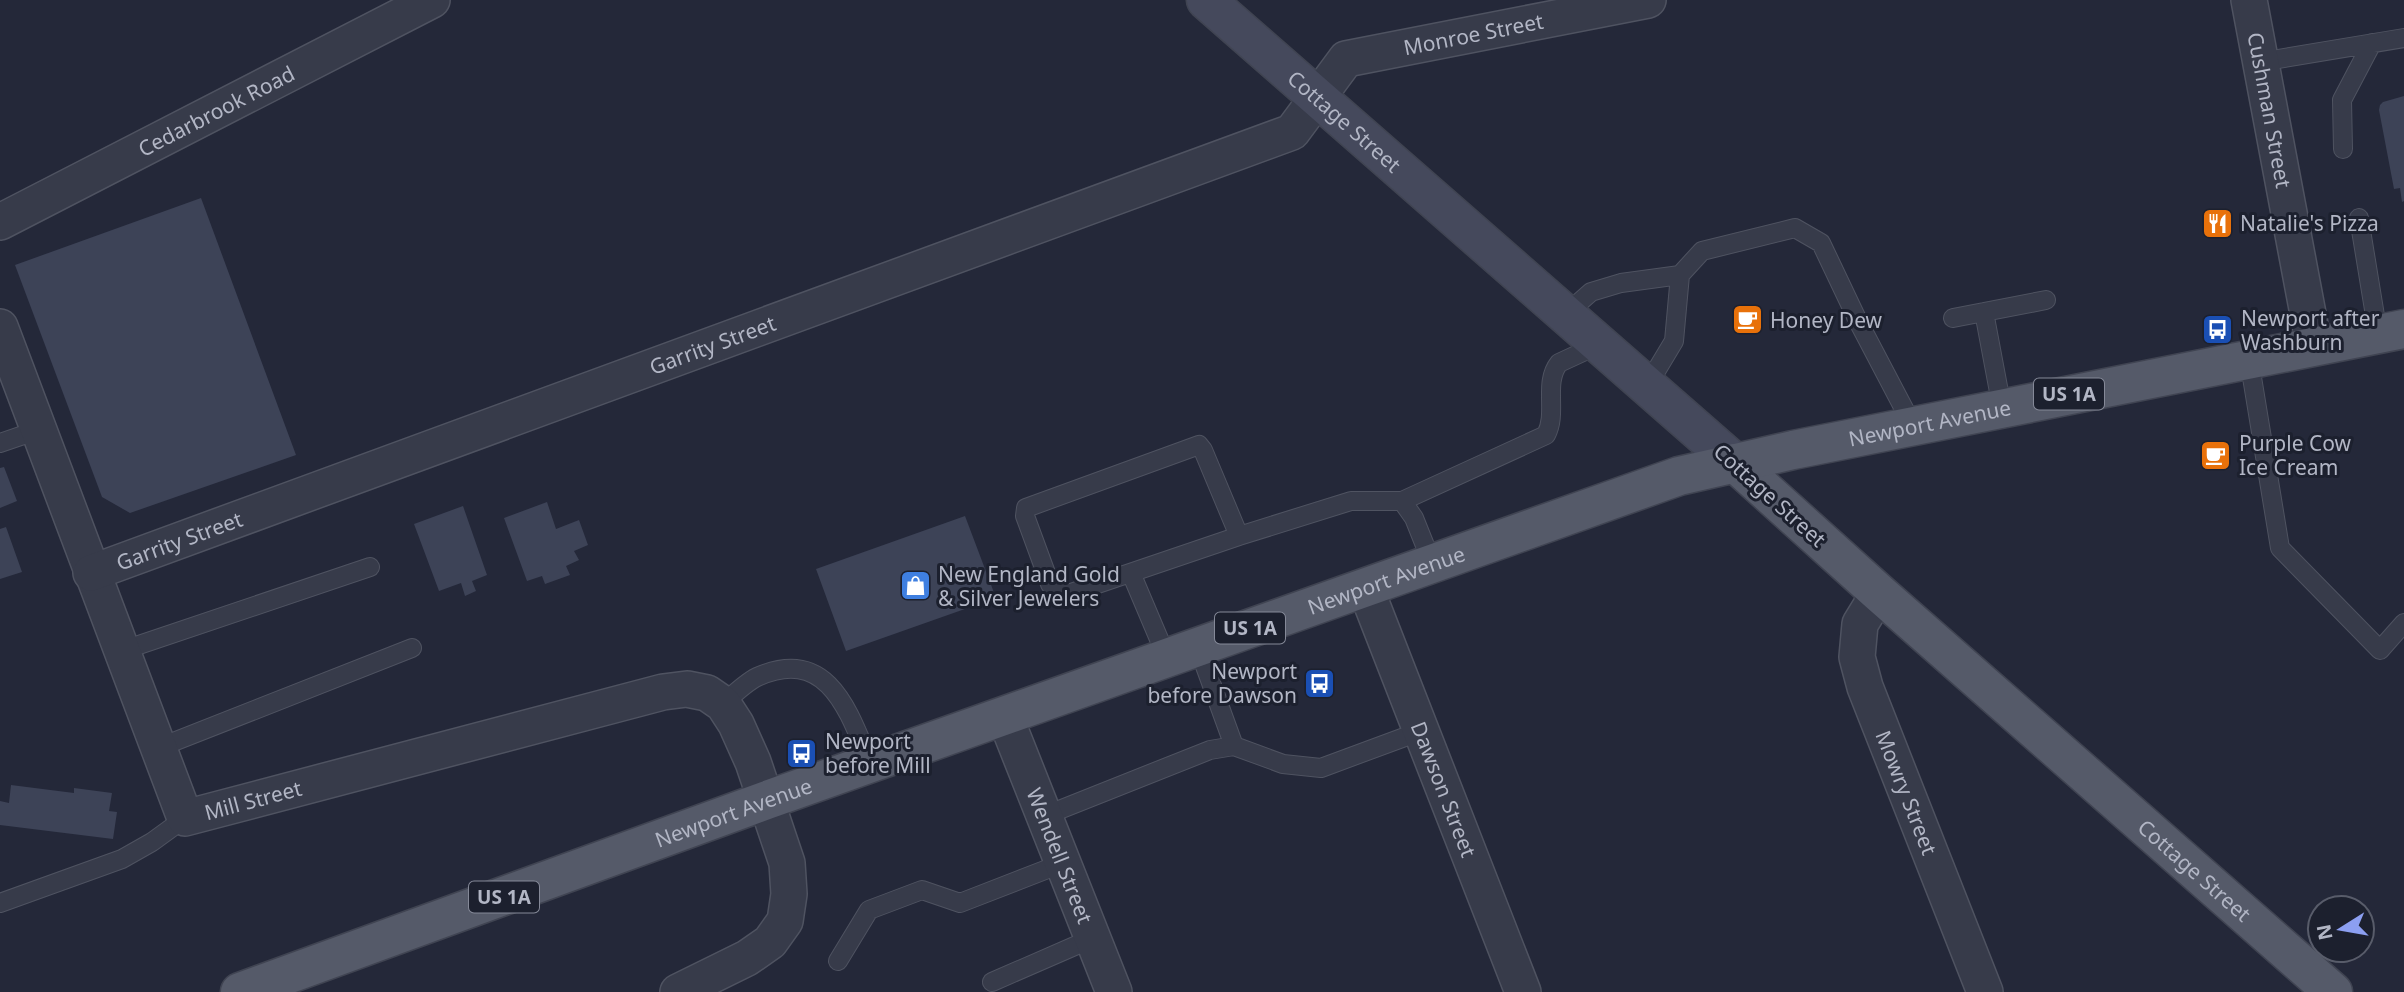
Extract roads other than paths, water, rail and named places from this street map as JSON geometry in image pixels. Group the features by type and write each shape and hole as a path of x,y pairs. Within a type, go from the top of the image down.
{"main road":[{"name":"Cottage Street","path":"1206,0 1566,314 2333,992"},
{"name":"Newport Avenue","path":"240,992 767,800 1679,476 1913,426 2391,331"}],"street":[{"name":"Cedarbrook Road","path":"0,222 432,0"},
{"name":"Monroe Street","path":"1317,97 1346,58 1648,0"},
{"name":"Cushman Street","path":"2249,0 2314,346"},
{"name":"Garrity Street","path":"91,573 1292,132 1317,97"},
{"name":"Mill Street","path":"0,327 185,818 663,692 687,689 706,693 723,704"},
{"name":"Dawson Street","path":"1365,587 1523,992"},
{"name":"Mowry Street","path":"1879,593 1860,624 1857,657 1865,687 1985,992"},
{"path":"685,991 747,958 770,942 785,922 789,894 788,863 767,800 745,744 723,704"},
{"name":"Wendell Street","path":"1005,717 1114,992"}],"lane":[{"path":"2260,62 2404,38"},
{"path":"2343,149 2342,100 2372,43"},
{"path":"2359,219 2391,331"},
{"path":"1647,386 1674,341 1680,275 1702,251 1795,228 1821,243 1913,426"},
{"path":"1566,314 1591,292 1621,283 1680,275"},
{"path":"1953,318 2046,300"},
{"path":"1984,312 2002,408"},
{"path":"1239,536 1199,445 1026,508 1025,516 1050,584 1058,595 1351,501 1402,500 1546,435 1550,427 1555,368 1559,363 1600,344"},
{"path":"2249,359 2280,548 2380,650 2404,623"},
{"path":"0,443 38,430"},
{"path":"1402,500 1414,518 1432,563"},
{"path":"121,651 370,567"},
{"path":"1131,573 1182,653 1234,746"},
{"path":"158,748 412,648"},
{"path":"723,704 756,678 790,668 816,674 844,702 871,765"},
{"path":"1044,816 1210,750 1234,746 1283,764 1321,768 1421,731"},
{"path":"0,903 122,859 152,842 185,818"},
{"path":"838,961 869,910 922,890 960,903 1063,863"},
{"path":"992,982 1093,939"}],"place":[{"name":"Natalie's Pizza","path":"2217,223"},
{"name":"Honey Dew","path":"1747,320"},
{"name":"Newport after Washburn","path":"2218,330"},
{"name":"Purple Cow Ice Cream","path":"2216,455"},
{"name":"New England Gold & Silver Jewelers","path":"915,586"},
{"name":"Newport before Dawson","path":"1320,683"},
{"name":"Newport before Mill","path":"802,753"}]}
